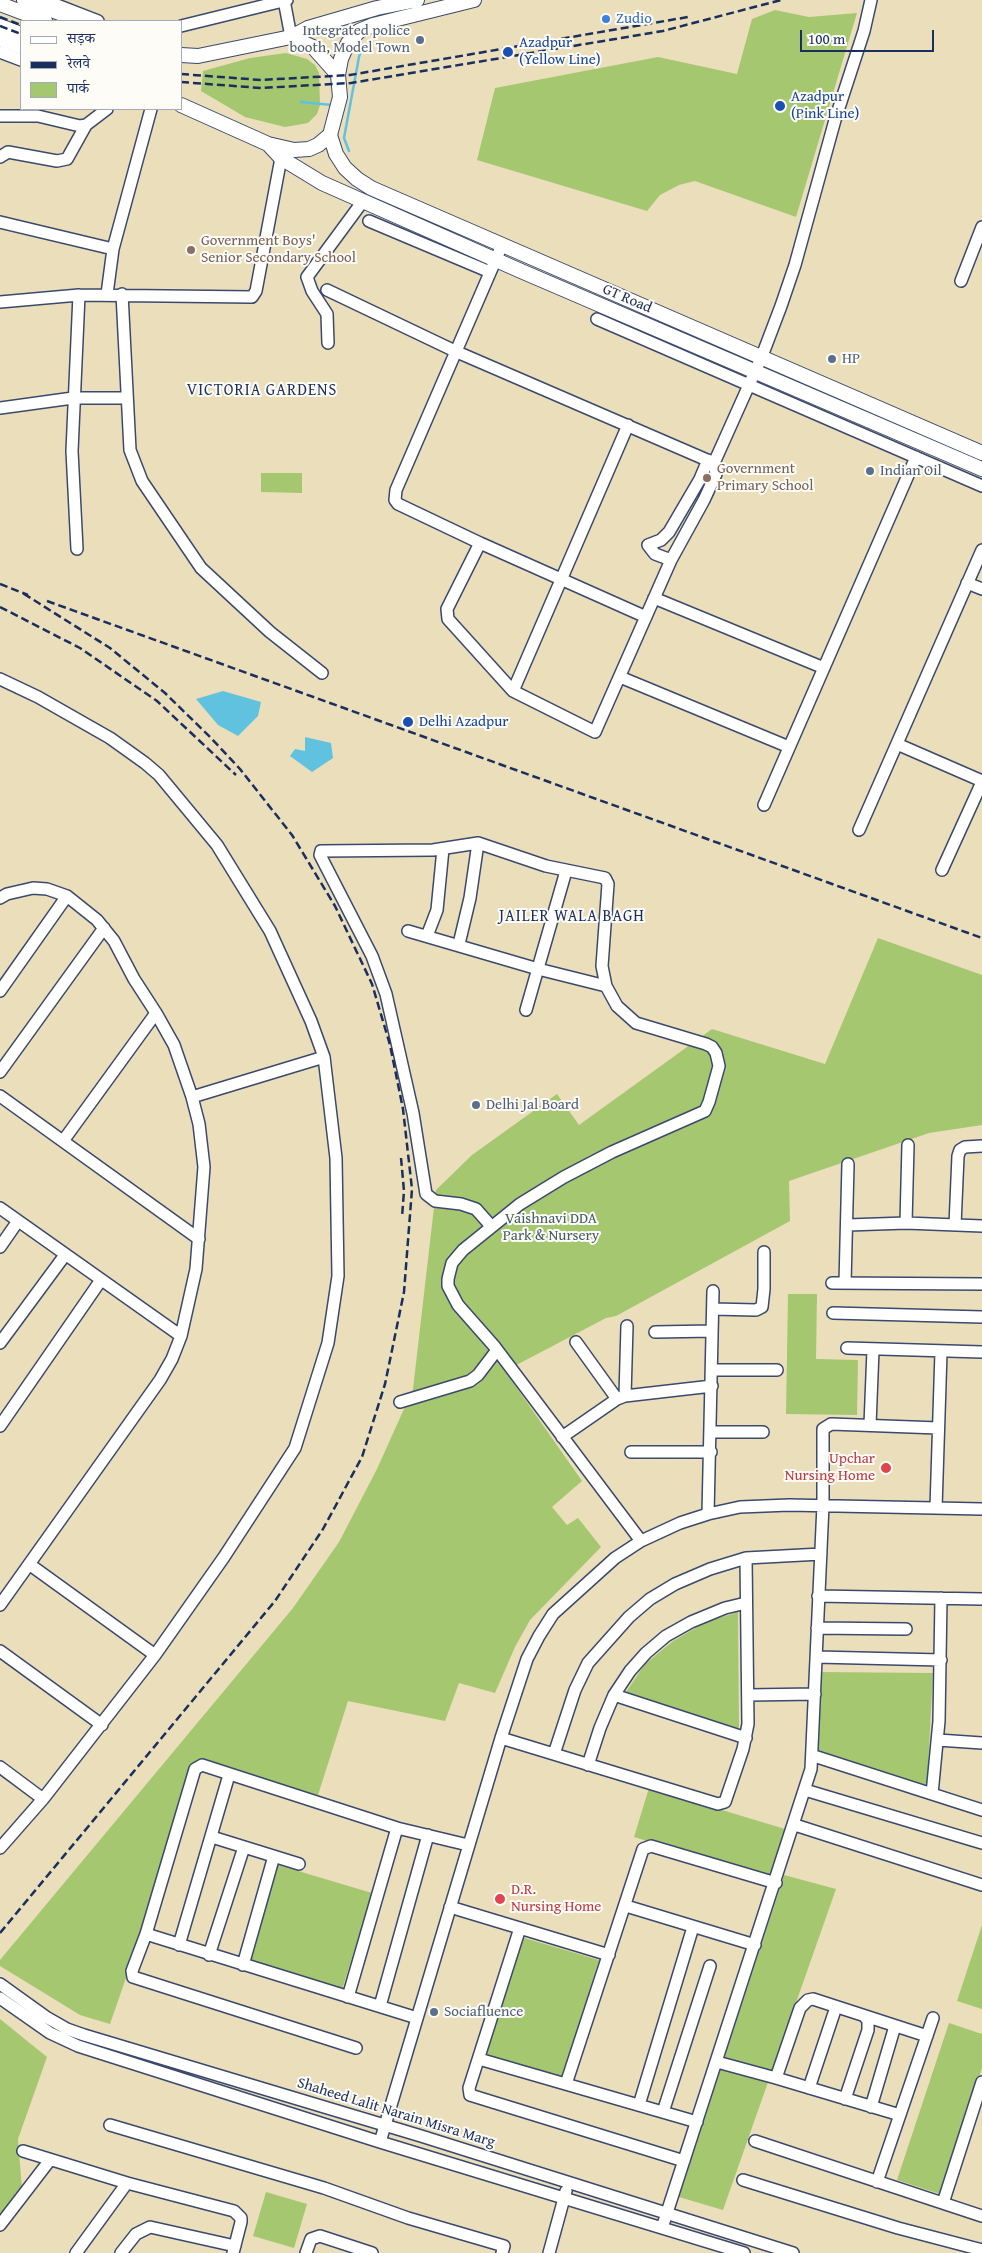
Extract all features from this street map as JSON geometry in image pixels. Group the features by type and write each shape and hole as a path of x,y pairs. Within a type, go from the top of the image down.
{"main road":[{"path":"24,0 78,20"},
{"path":"182,55 198,56 290,37 308,28 377,8 417,0"},
{"path":"182,105 268,144 301,150 318,145 330,135 340,97 338,75 341,59 348,44 366,27 474,0"},
{"path":"0,4 42,20"},
{"path":"0,26 20,34"},
{"path":"290,37 313,47 338,75"},
{"path":"0,39 20,47"},
{"name":"GT Road","path":"330,135 340,162 357,180 370,188 762,356 982,453"},
{"name":"GT Road","path":"268,144 281,158 322,183 363,200 493,266 752,378 982,469"}],"street":[{"path":"44,0 95,20"},
{"path":"182,26 285,0 290,37"},
{"path":"671,560 655,554 648,545 661,540 669,532 711,461 762,356 790,280 835,120 864,31 871,0"},
{"path":"0,52 20,60"},
{"path":"0,158 8,152 57,160 67,159 86,125 106,110"},
{"path":"107,294 114,249 151,110"},
{"path":"0,116 38,116 80,126 86,125"},
{"path":"0,302 107,294 248,298 255,295 281,158"},
{"path":"328,343 327,314 307,277 363,200"},
{"path":"369,221 493,266"},
{"path":"0,222 114,249"},
{"path":"961,281 982,227"},
{"path":"502,244 395,496 398,504 646,617"},
{"path":"327,290 457,352 711,461 716,474 671,560 595,732 513,691 446,616 447,609 480,543"},
{"path":"122,294 130,450 137,470 195,560 232,598 270,632 322,672"},
{"path":"77,549 72,474 73,398 79,295"},
{"path":"597,319 752,378 916,457 982,486"},
{"path":"0,408 73,398 127,398"},
{"path":"513,691 628,425"},
{"path":"764,805 916,457"},
{"path":"859,830 982,550"},
{"path":"967,583 982,589"},
{"path":"654,598 824,668"},
{"path":"620,677 789,747"},
{"path":"0,679 38,697 110,738 145,763 170,787 217,845 270,931 308,1014 324,1057 336,1158 338,1276 324,1357 295,1448 288,1463 155,1655 102,1725 0,1848"},
{"path":"897,744 982,781 942,870"},
{"path":"459,944 470,898 478,843"},
{"path":"491,1226 476,1208 435,1201 426,1194 413,1113 386,994 372,956 319,853 323,850 443,849 478,843 546,866 601,876 607,880 602,966 606,986 617,1006 631,1020 706,1044 714,1049 719,1066 708,1106 700,1114 612,1152 520,1204 470,1244 452,1263 448,1286 458,1305 498,1350 640,1541"},
{"path":"427,936 437,910 443,849"},
{"path":"526,1010 566,871"},
{"path":"0,898 33,888 47,889 67,896 104,928 118,947 134,979 156,1012 174,1046 192,1097 199,1124 204,1167 199,1239 193,1288 181,1336 172,1359 160,1380 0,1605"},
{"path":"0,991 67,896"},
{"path":"0,1072 104,928"},
{"path":"408,931 459,944 538,969 606,986"},
{"path":"63,1141 156,1012"},
{"path":"192,1097 324,1057"},
{"path":"0,1096 199,1239"},
{"path":"906,1223 908,1145"},
{"path":"955,1225 958,1156 960,1150 965,1147 982,1146"},
{"path":"846,1283 848,1164"},
{"path":"0,1208 181,1336"},
{"path":"0,1247 18,1221"},
{"path":"848,1225 906,1223 982,1226"},
{"path":"713,1308 756,1310 762,1307 764,1252"},
{"path":"0,1342 64,1255"},
{"path":"0,1426 100,1280"},
{"path":"832,1283 982,1284"},
{"path":"708,1514 711,1452 713,1291"},
{"path":"833,1313 982,1317"},
{"path":"621,1398 627,1326"},
{"path":"655,1332 712,1331"},
{"path":"576,1342 621,1398"},
{"path":"847,1348 982,1352"},
{"path":"400,1402 470,1381 478,1375 498,1350"},
{"path":"870,1425 873,1350"},
{"path":"936,1508 941,1352"},
{"path":"712,1370 777,1370"},
{"path":"562,1437 621,1398 712,1386"},
{"path":"662,2228 795,1824 814,1756 818,1596 823,1505 822,1429 831,1424 938,1428"},
{"path":"711,1432 763,1432"},
{"path":"631,1452 711,1452"},
{"path":"380,2142 468,1845 527,1659 546,1624 573,1594 615,1558 640,1541 680,1523 740,1507 823,1505 982,1509"},
{"path":"554,1754 575,1690 588,1663 629,1617 650,1599 675,1584 710,1569 746,1558 821,1554"},
{"path":"501,1738 723,1804 728,1798 746,1738 748,1695 746,1558"},
{"path":"29,1564 155,1655"},
{"path":"818,1596 982,1599"},
{"path":"932,1794 938,1740 941,1598"},
{"path":"588,1765 607,1708 630,1671 666,1636 716,1611 746,1603"},
{"path":"817,1628 906,1630"},
{"path":"0,1651 102,1725"},
{"path":"817,1657 940,1660"},
{"path":"748,1695 815,1694"},
{"path":"614,1695 746,1738"},
{"path":"938,1740 982,1743"},
{"path":"814,1756 982,1810"},
{"path":"356,2048 133,1978 132,1971 146,1934 195,1768 202,1765 397,1828 468,1845"},
{"path":"0,1767 43,1798"},
{"path":"179,1945 229,1775"},
{"path":"805,1790 982,1843"},
{"path":"795,1824 982,1884"},
{"path":"348,1997 397,1828"},
{"path":"380,2006 428,1835"},
{"path":"212,1837 300,1864"},
{"path":"566,2084 626,1906 641,1852 647,1846 776,1883"},
{"path":"209,1955 244,1847"},
{"path":"243,1966 274,1856"},
{"path":"626,1906 755,1945"},
{"path":"450,1907 609,1955"},
{"path":"639,2105 693,1926"},
{"path":"520,1928 469,2088 470,2095 474,2098 684,2161"},
{"path":"146,1934 243,1966 417,2018"},
{"path":"663,2112 710,1966"},
{"name":"Shaheed Lalit Narain Misra Marg","path":"0,1984 41,2014 79,2034 385,2125 793,2253"},
{"name":"Shaheed Lalit Narain Misra Marg","path":"0,1998 50,2033 78,2046 380,2142 744,2253"},
{"path":"776,2078 803,2003 808,2000 814,2000 927,2036"},
{"path":"808,2088 836,2007"},
{"path":"845,2099 868,2030 868,2020 865,2017"},
{"path":"877,2182 933,2018"},
{"path":"871,2107 895,2026"},
{"path":"479,2059 697,2122"},
{"path":"717,2062 900,2115"},
{"path":"943,2203 982,2082"},
{"path":"110,2125 324,2188 408,2218 504,2246 502,2253"},
{"path":"755,2141 982,2216"},
{"path":"23,2151 127,2183 234,2211 242,2222 234,2250 150,2227 136,2234 121,2253"},
{"path":"0,2226 50,2160"},
{"path":"743,2180 858,2214 898,2228 982,2250"},
{"path":"550,2253 569,2182"},
{"path":"76,2253 127,2183"},
{"path":"306,2253 311,2239 320,2236 372,2253"}],"green space":[{"path":"775,10 809,17 857,13 796,217 695,181 679,185 660,195 647,211 477,160 495,88 658,57 737,74 752,19"},
{"path":"286,53 307,59 315,65 319,73 320,105 317,114 308,123 285,127 245,117 201,91 203,71 250,58"},
{"path":"261,473 302,473 302,493 261,492"},
{"name":"Vaishnavi DDA Park & Nursery","path":"878,938 982,975 982,1125 929,1133 789,1181 790,1221 616,1316 606,1318 505,1371 582,1481 552,1507 567,1525 578,1518 601,1547 530,1620 515,1647 495,1693 459,1683 445,1721 348,1701 318,1795 200,1765 110,2024 80,2015 0,1966 0,1960 293,1608 339,1542 377,1469 413,1389 436,1190 472,1155 557,1094 579,1125 712,1029 825,1064"},
{"path":"788,1294 817,1294 816,1359 858,1360 857,1415 786,1414"},
{"path":"738,1612 739,1726 737,1731 626,1692 645,1664 673,1641 706,1622"},
{"path":"819,1672 933,1673 927,1786 818,1750"},
{"path":"649,1788 785,1829 770,1878 634,1837"},
{"path":"278,1865 372,1893 342,1990 248,1962"},
{"path":"784,1875 836,1889 723,2210 679,2197"},
{"path":"982,1925 982,2009 957,2001"},
{"path":"521,1937 599,1960 563,2078 484,2054"},
{"path":"0,2019 47,2057 18,2139 22,2189 0,2218"},
{"path":"949,2023 982,2034 982,2068 940,2194 897,2180"},
{"path":"266,2192 307,2204 294,2248 253,2236"}],"water":[{"path":"223,691 261,702 258,716 238,736 218,725 196,699"},
{"path":"305,737 331,743 333,758 312,772 290,756 295,749 305,751"}],"waterway":[{"path":"349,151 344,138 359,57 361,50 371,41"},
{"path":"301,102 332,105"}],"railway":[{"path":"182,82 261,88 351,83 663,31 781,0"},
{"path":"0,17 20,25"},
{"path":"182,74 261,80 350,75 688,17"},
{"path":"0,26 20,34"},
{"path":"0,584 28,595"},
{"path":"0,1933 275,1601 323,1529 362,1457 385,1384 404,1292 412,1189 403,1109 390,1045 372,984 335,906 292,835 240,769 165,693 110,648 21,592"},
{"path":"47,601 982,938"},
{"path":"0,607 80,648 157,701 236,775"},
{"path":"401,1158 404,1191 402,1217"}],"place":[{"name":"Zudio","path":"606,19"},
{"name":"Integrated police booth, Model Town","path":"420,40"},
{"name":"Azadpur (Yellow Line)","path":"508,52"},
{"name":"Azadpur (Pink Line)","path":"780,106"},
{"name":"Government Boys' Senior Secondary School","path":"191,250"},
{"name":"HP","path":"832,359"},
{"name":"Indian Oil","path":"870,471"},
{"name":"Government Primary School","path":"707,478"},
{"name":"Delhi Azadpur","path":"408,722"},
{"name":"Delhi Jal Board","path":"476,1105"},
{"name":"Upchar Nursing Home","path":"886,1468"},
{"name":"D.R. Nursing Home","path":"500,1899"},
{"name":"Sociafluence","path":"434,2012"}],"district":[{"name":"VICTORIA GARDENS","path":"262,391"},
{"name":"JAILER WALA BAGH","path":"572,917"}]}
